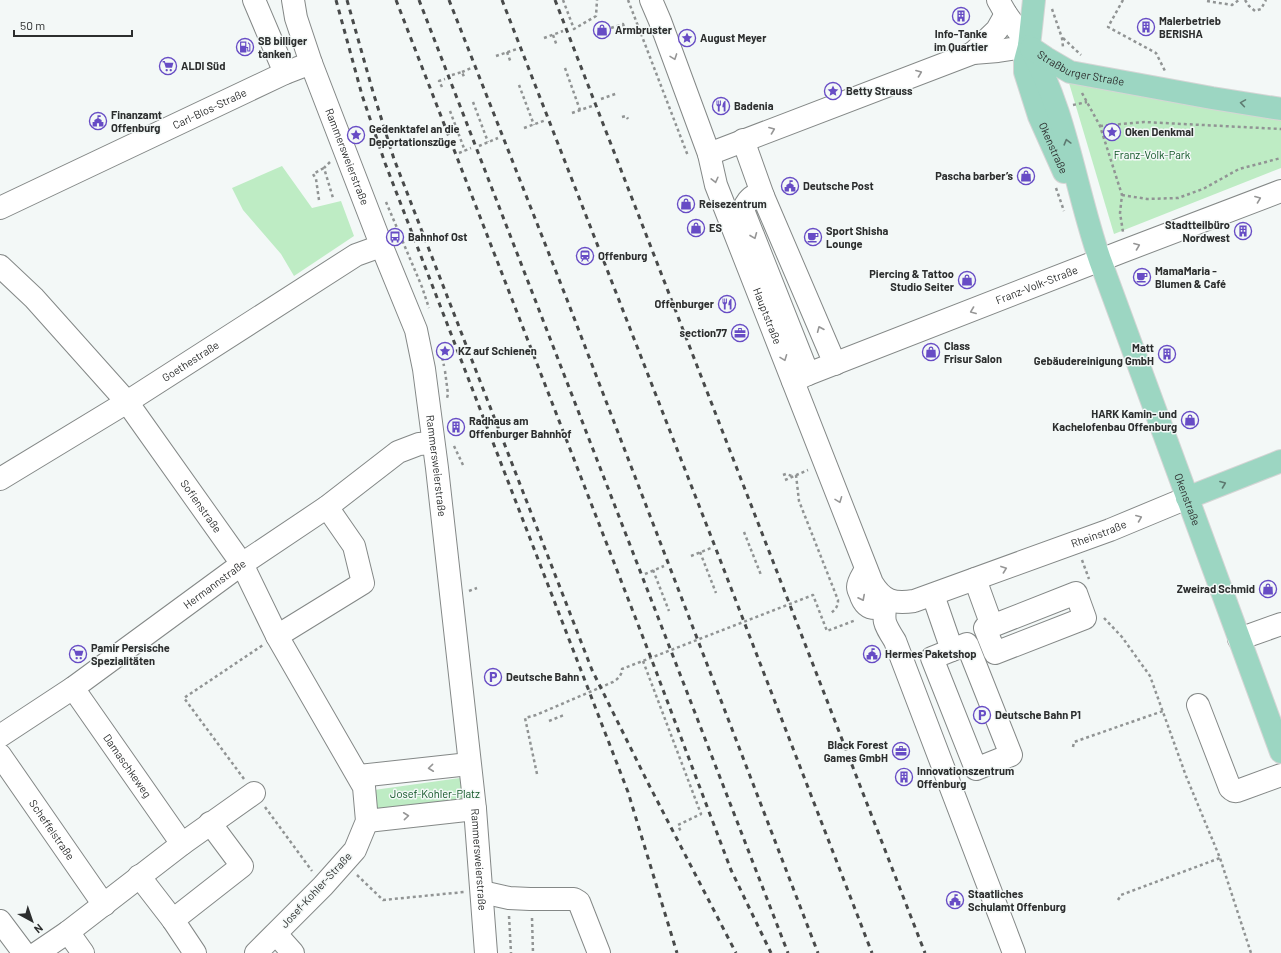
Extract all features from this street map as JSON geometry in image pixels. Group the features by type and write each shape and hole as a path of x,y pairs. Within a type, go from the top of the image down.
{"main road":[{"path":"1029,46 1043,5"},
{"name":"Straßburger Straße","path":"1029,46 1046,58 1079,68 1174,90 1281,109"},
{"name":"Okenstraße","path":"1029,46 1040,66 1063,128 1098,254"},
{"name":"Okenstraße","path":"1029,46 1025,61 1025,72 1033,99 1098,254 1186,498 1281,752"},
{"path":"1033,99 1047,83 1056,77 1079,68"},
{"name":"Rheinstraße","path":"1186,498 1281,461"}],"street":[{"path":"254,0 285,74"},
{"name":"Rammersweierstraße","path":"293,0 296,18 311,63 381,246 416,330 424,369 475,809 486,953"},
{"name":"Hauptstraße","path":"651,0 660,21 700,157 716,185 801,378 866,570 878,592 886,599"},
{"path":"973,53 997,30 1002,7"},
{"name":"Okenstraße","path":"1002,7 1029,46"},
{"name":"Straßburger Straße","path":"700,157 973,53 1029,46"},
{"name":"Carl-Blos-Straße","path":"0,208 311,63"},
{"path":"743,140 763,196 835,364"},
{"path":"751,165 744,210 801,378"},
{"name":"Franz-Volk-Straße","path":"801,378 1098,254 1281,191"},
{"path":"744,210 746,204 751,198 757,194 763,196"},
{"name":"Goethestraße","path":"0,479 127,402 356,255 381,246"},
{"name":"Sofienstraße","path":"0,266 34,298 127,402 242,564 277,636 359,776"},
{"name":"Hermannstraße","path":"0,736 73,688 242,564 327,507 398,452 419,444 433,443"},
{"name":"Rheinstraße","path":"924,598 1110,530 1186,498"},
{"path":"277,636 363,583 354,546 327,507"},
{"path":"975,579 992,626"},
{"path":"924,598 899,603 886,599 884,615 885,625 895,642 1014,953"},
{"path":"895,642 901,622 924,598"},
{"path":"924,598 952,650"},
{"path":"1239,639 1281,624"},
{"path":"967,644 1011,755 976,769 932,658 952,650 967,644"},
{"name":"Damaschkeweg","path":"73,688 182,844"},
{"path":"1198,705 1230,788 1233,790 1240,790 1281,776"},
{"name":"Scheffelstraße","path":"0,755 104,905"},
{"path":"469,764 359,776 364,787 367,821 475,809"},
{"path":"37,953 104,905 139,876 210,823 254,793"},
{"name":"Josef-Kohler-Straße","path":"256,953 323,886 355,850 367,821"},
{"path":"173,920 242,866 210,823"},
{"path":"139,876 173,920 195,953"},
{"path":"482,892 509,898 530,900 574,899 579,902 599,953"},
{"path":"0,921 24,953"},
{"path":"68,932 83,953"},
{"path":"276,934 293,953"}],"path":[{"path":"563,0 574,29 596,16 597,0"},
{"path":"628,0 639,28 700,157"},
{"path":"1123,0 1108,27 1156,53 1174,90"},
{"path":"1203,0 1232,5 1239,0"},
{"path":"1245,0 1255,11 1261,9 1266,0"},
{"path":"1043,5 1079,68 1080,88 1100,126 1122,195 1120,213 1124,235"},
{"path":"611,28 623,24 626,33"},
{"path":"632,31 639,28"},
{"path":"544,38 563,31"},
{"path":"553,35 557,46"},
{"path":"496,56 517,49"},
{"path":"507,52 511,62"},
{"path":"452,75 471,68"},
{"path":"565,68 580,110"},
{"path":"462,72 465,79"},
{"path":"442,88 439,81 445,79"},
{"path":"519,85 534,125"},
{"path":"601,99 618,93"},
{"path":"473,102 488,142"},
{"path":"572,113 592,106"},
{"path":"450,110 464,151"},
{"path":"622,117 626,116 628,119"},
{"path":"524,128 546,120"},
{"path":"1100,126 1144,122 1281,129"},
{"path":"479,146 498,138"},
{"path":"459,153 471,148"},
{"path":"319,200 316,179 313,174 324,168 334,158 345,153"},
{"path":"1122,195 1147,199 1178,198 1203,189 1239,169 1281,158"},
{"path":"324,168 333,198"},
{"path":"785,480 811,469"},
{"path":"783,475 786,474 792,476"},
{"path":"796,475 799,501 838,600 836,609 831,613"},
{"path":"744,532 761,575"},
{"path":"1075,542 1091,584"},
{"path":"691,556 711,548"},
{"path":"700,552 716,593"},
{"path":"644,574 664,566"},
{"path":"653,570 670,611"},
{"path":"466,591 477,588"},
{"path":"537,774 525,718 536,715 618,680 622,669 813,596 827,631 849,622"},
{"path":"1102,612 1104,619 1122,637 1150,676 1186,776 1220,858 1251,953"},
{"path":"277,636 184,698 323,886"},
{"path":"643,661 701,814 678,825 681,832"},
{"path":"1073,747 1074,742 1163,711"},
{"path":"549,721 564,715"},
{"path":"1118,900 1121,895 1220,858"},
{"path":"344,862 383,900 462,892 482,892"},
{"path":"509,898 511,953"},
{"path":"530,900 533,953"}],"green space":[{"name":"Franz-Volk-Park","path":"1069,83 1281,118 1281,168 1114,234"},
{"path":"282,166 312,208 341,201 354,236 294,276 281,254 243,210 232,188"},
{"name":"Josef-Kohler-Platz","path":"460,778 463,802 377,814 374,790"}],"railway":[{"path":"336,0 362,95 385,163 628,792 677,953"},
{"path":"347,0 394,159 592,670 648,783 736,953"},
{"path":"396,0 651,658 731,870 771,953"},
{"path":"419,0 788,953"},
{"path":"449,0 566,297 818,953"},
{"path":"502,0 872,953"},
{"path":"555,0 925,953"}],"place":[{"name":"Info-Tanke im Quartier","path":"961,16"},
{"name":"Malerbetrieb BERISHA","path":"1146,27"},
{"name":"Armbruster","path":"602,30"},
{"name":"August Meyer","path":"687,38"},
{"name":"SB billiger tanken","path":"245,47"},
{"name":"ALDI Süd","path":"168,66"},
{"name":"Betty Strauss","path":"833,91"},
{"name":"Badenia","path":"721,106"},
{"name":"Finanzamt Offenburg","path":"98,121"},
{"name":"Oken Denkmal","path":"1112,132"},
{"name":"Gedenktafel an die Deportationszüge","path":"356,135"},
{"name":"Pascha barber’s","path":"1026,176"},
{"name":"Deutsche Post","path":"790,186"},
{"name":"Reisezentrum","path":"686,204"},
{"name":"ES","path":"696,228"},
{"name":"Stadtteilbüro Nordwest","path":"1243,231"},
{"name":"Bahnhof Ost","path":"395,237"},
{"name":"Sport Shisha Lounge","path":"813,237"},
{"name":"Offenburg","path":"585,256"},
{"name":"MamaMaria - Blumen & Café","path":"1142,277"},
{"name":"Piercing & Tattoo Studio Seiter","path":"967,280"},
{"name":"Offenburger","path":"727,304"},
{"name":"section77","path":"740,333"},
{"name":"KZ auf Schienen","path":"445,351"},
{"name":"Class Frisur Salon","path":"931,352"},
{"name":"Matt Gebäudereinigung GmbH","path":"1167,354"},
{"name":"HARK Kamin- und Kachelofenbau Offenburg","path":"1190,420"},
{"name":"Radhaus am Offenburger Bahnhof","path":"456,427"},
{"name":"Zweirad Schmid","path":"1268,589"},
{"name":"Pamir Persische Spezialitäten","path":"78,654"},
{"name":"Hermes Paketshop","path":"872,654"},
{"name":"Deutsche Bahn","path":"493,677"},
{"name":"Deutsche Bahn P1","path":"982,715"},
{"name":"Black Forest Games GmbH","path":"901,751"},
{"name":"Innovationszentrum Offenburg","path":"904,777"},
{"name":"Staatliches Schulamt Offenburg","path":"955,900"}]}
